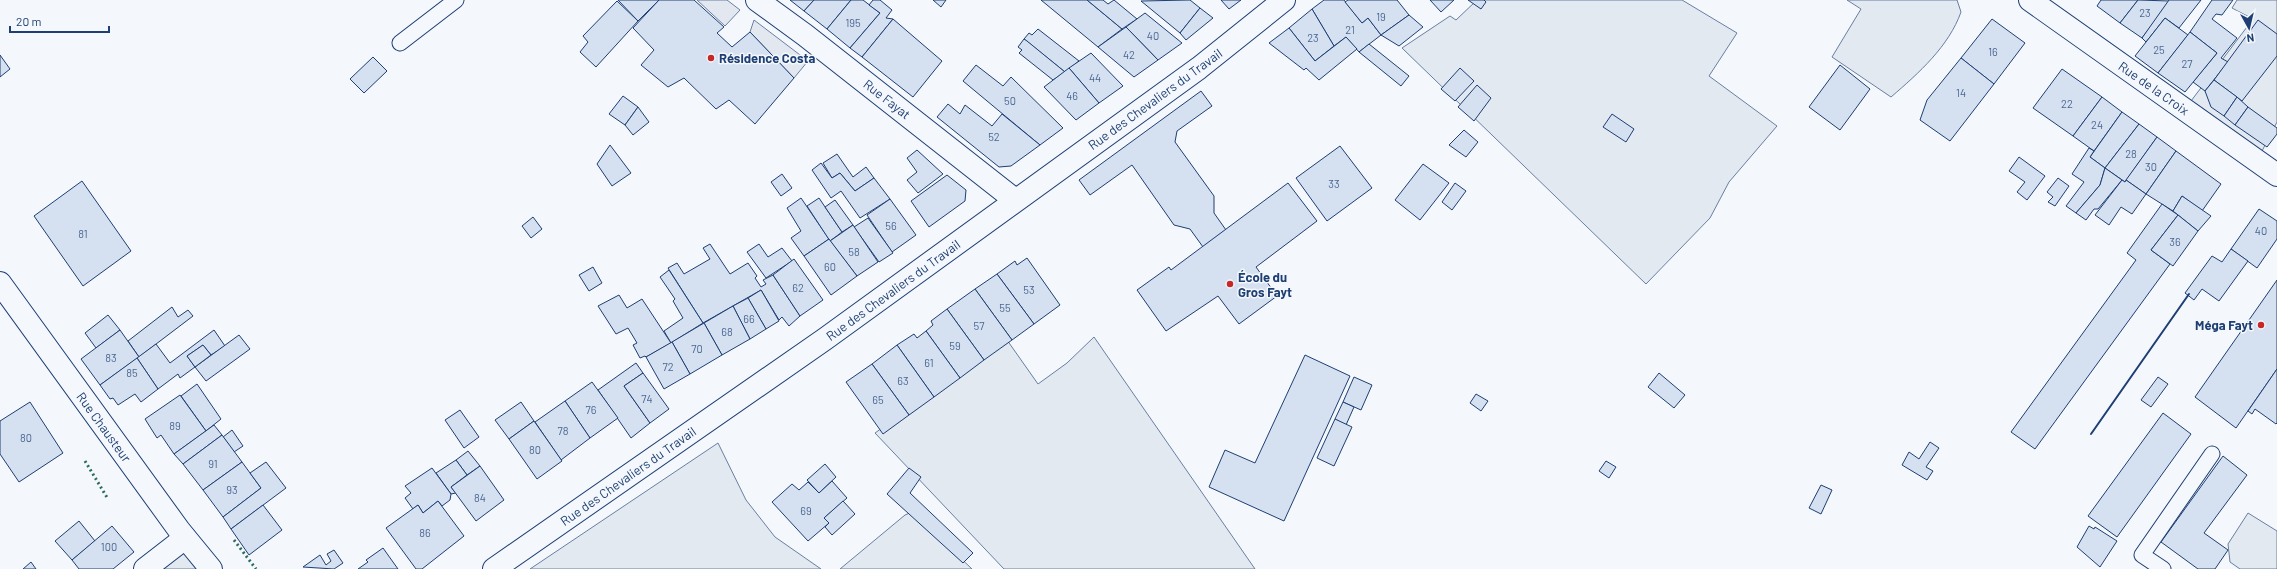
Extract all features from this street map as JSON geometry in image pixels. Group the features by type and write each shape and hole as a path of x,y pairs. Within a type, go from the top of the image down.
{"street":[{"name":"Rue Fayat","path":"757,0 805,35 1015,200"},
{"name":"Rue des Chevaliers du Travail","path":"494,569 825,339 1199,68 1284,0"},
{"name":"Rue de la Croix","path":"2030,0 2277,175"},
{"name":"Rue Chausteur","path":"0,283 185,538 211,569"},
{"path":"146,569 185,538"}],"lane":[{"path":"400,43 456,0"},
{"path":"2163,569 2142,555 2212,454"}],"shaded area":[{"path":"697,0 727,0 740,10 725,26"},
{"path":"1477,0 1682,0 1737,33 1709,76 1777,126 1729,182 1710,218 1646,284 1402,48 1450,16 1456,20"},
{"path":"1847,0 1957,0 1961,12 1956,24 1941,48 1922,69 1891,97 1832,57 1861,9"},
{"path":"2237,0 2277,0 2277,122 2262,151 2191,101 2253,19 2232,8"},
{"path":"754,20 808,61 794,78 750,32"},
{"path":"1094,337 1255,569 1004,569 875,433 1007,340 1038,384 1067,363"},
{"path":"718,443 746,500 775,537 821,569 530,569"},
{"path":"912,512 972,569 840,569 905,515"},
{"path":"2248,513 2277,531 2277,569 2240,569 2230,562 2228,544"},
{"path":"185,538 211,569 145,569"}],"building":[{"path":"618,0 659,0 638,21"},
{"name":"Résidence Costa","path":"659,0 694,0 724,27 717,33 732,47 750,32 794,78 755,124 729,100 716,109 684,78 668,87 641,65 654,50 633,28"},
{"path":"790,0 814,0 804,11"},
{"path":"814,0 851,0 827,29 804,11"},
{"path":"851,0 863,0 880,13 850,48 827,29"},
{"path":"873,0 880,0 892,10 886,18 893,19 862,57 850,48 880,13 869,5"},
{"path":"933,0 946,0 941,7"},
{"path":"1041,0 1087,0 1122,29 1098,47"},
{"path":"1087,0 1103,0 1108,4 1114,0 1137,19 1122,29"},
{"path":"1190,0 1200,8 1180,33 1141,1"},
{"path":"1221,0 1241,0 1229,9"},
{"path":"1324,0 1344,0 1362,23 1368,18 1381,35 1359,52 1346,37 1334,46 1312,9"},
{"path":"1348,0 1397,0 1409,15 1381,35 1368,18 1362,23 1345,2"},
{"path":"1430,0 1454,0 1441,12"},
{"path":"1468,0 1484,0 1486,2 1481,9"},
{"path":"2101,0 2138,0 2120,23 2097,6"},
{"path":"2138,0 2170,1 2142,38 2120,23"},
{"path":"2169,0 2201,0 2179,28 2165,18 2146,42 2142,38"},
{"path":"2212,0 2233,0 2222,15 2216,14 2212,19 2237,38 2221,58 2228,62 2205,91 2193,82 2217,53 2190,32"},
{"path":"617,1 638,21 596,67 580,52 588,42 583,36"},
{"path":"1200,8 1213,18 1186,40 1180,33"},
{"path":"1312,9 1334,46 1315,61 1289,28"},
{"path":"1145,13 1182,43 1158,60 1126,27"},
{"path":"1409,15 1423,27 1399,46 1381,35"},
{"path":"2165,18 2188,35 2158,73 2135,56"},
{"path":"893,19 942,61 913,97 862,57"},
{"path":"1992,19 2025,43 1994,84 1961,58"},
{"path":"2258,20 2277,34 2277,56 2242,101 2214,80"},
{"path":"1126,27 1158,60 1134,77 1098,47"},
{"path":"1289,28 1315,61 1346,37 1357,49 1319,80 1306,68 1304,70 1269,43"},
{"path":"1038,29 1079,61 1065,72 1024,39 1029,33 1032,35"},
{"path":"2190,32 2217,53 2185,92 2158,73"},
{"path":"1024,39 1065,72 1053,80 1019,53 1022,50 1018,47"},
{"path":"1369,44 1409,76 1401,86 1359,52"},
{"path":"1091,53 1123,86 1099,103 1069,68"},
{"path":"0,55 10,69 0,77"},
{"path":"373,57 387,71 364,93 350,79"},
{"path":"1961,58 1994,84 1950,141 1920,120 1927,100"},
{"path":"976,65 1003,86 1011,77 1063,128 1040,145 963,81"},
{"path":"1840,65 1870,89 1840,130 1809,107"},
{"path":"1069,68 1099,103 1076,120 1044,87"},
{"path":"1460,68 1474,81 1455,101 1441,89"},
{"path":"2062,69 2102,97 2073,136 2033,108"},
{"path":"2214,80 2237,97 2224,116 2211,107 2205,91"},
{"path":"1477,85 1491,98 1474,121 1458,107"},
{"path":"1201,91 1212,106 1177,131 1175,142 1214,196 1214,213 1226,230 1203,247 1190,229 1174,225 1132,165 1090,195 1079,180"},
{"path":"623,96 638,107 625,125 609,114"},
{"path":"2102,97 2122,112 2094,151 2073,136"},
{"path":"2237,97 2248,107 2235,125 2224,116"},
{"path":"948,104 960,114 965,105 992,126 1002,114 1040,145 1011,166 999,167 937,117"},
{"path":"638,107 649,122 633,135 625,125"},
{"path":"2248,107 2277,128 2277,134 2267,147 2235,125"},
{"path":"2122,112 2139,124 2105,168 2090,157"},
{"path":"1612,114 1634,129 1626,142 1603,127"},
{"path":"2139,124 2157,137 2125,182 2105,168"},
{"path":"1464,130 1478,142 1466,157 1449,145"},
{"path":"2157,137 2176,151 2146,194 2126,180"},
{"path":"610,145 631,173 612,186 597,164"},
{"path":"1340,146 1372,188 1327,221 1296,178"},
{"path":"2089,148 2094,151 2090,157 2105,168 2100,185 2076,213 2066,206 2084,182 2072,174"},
{"path":"917,150 943,174 918,193 907,180 917,172 907,158"},
{"path":"2176,151 2221,184 2202,211 2182,196 2173,211 2146,194"},
{"path":"837,154 853,177 866,167 874,178 855,191 840,173 832,178 823,163"},
{"path":"2019,157 2045,176 2027,200 2017,192 2025,182 2009,171"},
{"path":"821,163 832,178 840,173 855,191 874,178 890,199 860,218 841,191 831,198 812,170"},
{"path":"1423,164 1449,183 1420,220 1395,200"},
{"path":"2105,168 2122,180 2098,209 2094,209 2086,220 2076,213 2100,185"},
{"path":"782,174 792,188 781,196 771,182"},
{"path":"947,175 966,190 965,201 929,227 911,201"},
{"path":"2058,178 2069,186 2055,206 2048,202 2053,197 2047,192"},
{"path":"2122,180 2125,182 2126,180 2146,194 2132,214 2121,207 2109,225 2095,215"},
{"path":"82,181 131,251 83,286 34,216"},
{"path":"1288,183 1317,221 1256,267 1277,296 1239,324 1218,296 1166,331 1137,290 1169,267 1171,270"},
{"path":"1455,183 1466,191 1452,210 1442,202"},
{"path":"2182,196 2211,216 2198,231 2173,211"},
{"path":"801,198 829,239 804,256 791,238 801,231 787,208"},
{"path":"819,198 842,232 830,241 807,206"},
{"path":"890,199 916,235 892,252 867,215"},
{"path":"835,200 853,225 842,232 825,207"},
{"path":"2162,204 2178,215 2151,250 2170,264 2035,449 2011,432 2136,260 2127,253"},
{"path":"2259,209 2277,221 2277,239 2257,268 2231,249"},
{"path":"2178,215 2198,231 2173,266 2151,250"},
{"path":"533,217 542,229 531,238 522,226"},
{"path":"868,218 893,253 879,262 854,227"},
{"path":"853,225 878,262 857,276 830,241"},
{"path":"829,239 857,276 831,295 804,256"},
{"path":"710,244 730,274 748,263 757,276 755,278 761,287 766,284 763,280 773,275 800,316 789,326 782,317 779,320 761,290 703,323 668,268 677,263 684,274 710,259 703,248"},
{"path":"759,244 768,257 782,248 792,261 766,278 747,252"},
{"path":"2231,249 2248,261 2219,301 2202,289 2194,300 2185,293 2212,256 2222,262"},
{"path":"1027,258 1060,305 1034,324 997,274 1015,261 1017,265"},
{"path":"794,259 823,300 800,316 773,275"},
{"path":"593,267 602,283 589,291 579,275"},
{"path":"669,270 703,323 671,343 664,331 683,318 673,301 675,299 660,277"},
{"path":"997,274 1034,324 1012,340 975,289"},
{"name":"Méga Fayt","path":"2277,280 2277,369 2236,428 2195,397"},
{"path":"975,289 1012,340 984,360 947,309"},
{"path":"761,290 779,321 766,329 748,298"},
{"path":"619,295 627,308 642,299 671,343 646,357 640,358 633,345 637,343 628,328 616,334 598,306"},
{"path":"748,298 766,329 750,339 733,306"},
{"path":"733,306 750,339 722,355 704,323"},
{"path":"172,307 178,317 188,310 193,316 139,357 128,341"},
{"path":"947,309 984,360 960,378 926,331 933,325 931,321"},
{"path":"108,315 120,330 96,348 85,333"},
{"path":"704,323 722,355 690,374 672,342"},
{"path":"120,330 139,357 100,385 81,359"},
{"path":"214,330 225,346 211,355 203,345 187,356 195,367 180,378 178,374 158,389 137,358 156,344 170,363"},
{"path":"926,331 960,378 934,397 897,345 914,334 917,338"},
{"path":"239,335 250,349 206,381 195,367"},
{"path":"672,342 690,374 664,389 646,357"},
{"path":"203,345 211,355 195,367 187,356"},
{"path":"897,345 934,397 909,415 872,364"},
{"path":"1305,355 1350,376 1284,521 1209,487 1225,450 1255,463"},
{"path":"137,358 158,389 141,402 135,394 118,405 113,398 110,399 100,385"},
{"path":"636,363 643,373 624,386 650,423 631,438 598,390"},
{"path":"872,364 909,415 883,434 846,382"},
{"path":"2277,369 2276,424 2255,409 2252,414 2248,411"},
{"path":"643,373 669,409 650,423 624,386"},
{"path":"1659,373 1685,395 1674,408 1648,387"},
{"path":"1354,377 1372,385 1361,410 1343,402"},
{"path":"2158,377 2168,384 2151,407 2141,400"},
{"path":"592,382 618,418 590,438 565,401"},
{"path":"197,384 221,419 206,431 181,396"},
{"path":"1476,394 1488,401 1481,411 1470,403"},
{"path":"180,395 206,431 174,454 161,435 157,438 145,419"},
{"path":"565,401 590,438 561,460 535,422"},
{"path":"30,402 63,453 19,482 0,454 0,421"},
{"path":"521,402 534,421 509,439 495,420"},
{"path":"1343,402 1354,407 1346,425 1335,419"},
{"path":"460,410 479,437 464,448 445,420"},
{"path":"2163,413 2191,434 2117,537 2088,516"},
{"path":"1335,419 1352,427 1334,466 1317,458"},
{"path":"534,421 562,461 537,479 509,439"},
{"path":"214,425 222,435 183,464 174,454"},
{"path":"232,430 243,446 234,452 223,437"},
{"path":"222,435 242,462 203,490 183,464"},
{"path":"1930,442 1939,448 1926,467 1933,471 1927,480 1902,465 1909,452 1919,459"},
{"path":"468,451 480,466 467,475 456,460"},
{"path":"2223,456 2247,475 2204,533 2228,550 2215,569 2198,569 2161,542"},
{"path":"456,460 467,475 451,487 456,493 451,494 436,473"},
{"path":"1606,461 1616,467 1609,478 1599,471"},
{"path":"242,462 261,488 223,517 203,490"},
{"path":"266,462 286,488 231,529 223,517 261,488 250,473"},
{"path":"825,464 836,477 819,493 807,480"},
{"path":"480,466 504,500 476,521 451,487"},
{"path":"432,468 451,494 450,500 442,506 438,501 423,513 418,505 413,509 405,498 411,493 405,486"},
{"path":"909,468 921,477 910,493 973,553 963,563 887,494"},
{"path":"832,481 847,498 824,518 829,523 808,541 772,502 792,484 799,490 808,482 819,493"},
{"path":"1821,485 1832,490 1821,514 1809,508"},
{"path":"438,501 464,536 422,569 416,569 386,528 418,505 423,513"},
{"path":"843,501 855,514 832,535 825,527 829,523 824,518"},
{"path":"263,505 282,530 249,555 231,529"},
{"path":"79,521 95,541 72,560 55,541"},
{"path":"112,526 134,552 113,569 79,569 72,560"},
{"path":"2089,526 2094,529 2095,527 2117,541 2100,567 2077,547"},
{"path":"383,548 398,569 358,569 368,562 366,560"},
{"path":"334,550 343,563 334,569 303,567 320,555 326,565 331,561 327,554"},
{"path":"31,562 36,569 23,569"}],"hedge":[{"path":"85,461 108,499"},
{"path":"234,540 256,569"}],"wall":[{"path":"2091,434 2189,294"}],"place":[{"name":"Résidence Costa","path":"711,58"},
{"name":"École du Gros Fayt","path":"1230,284"},
{"name":"Méga Fayt","path":"2261,325"}]}
